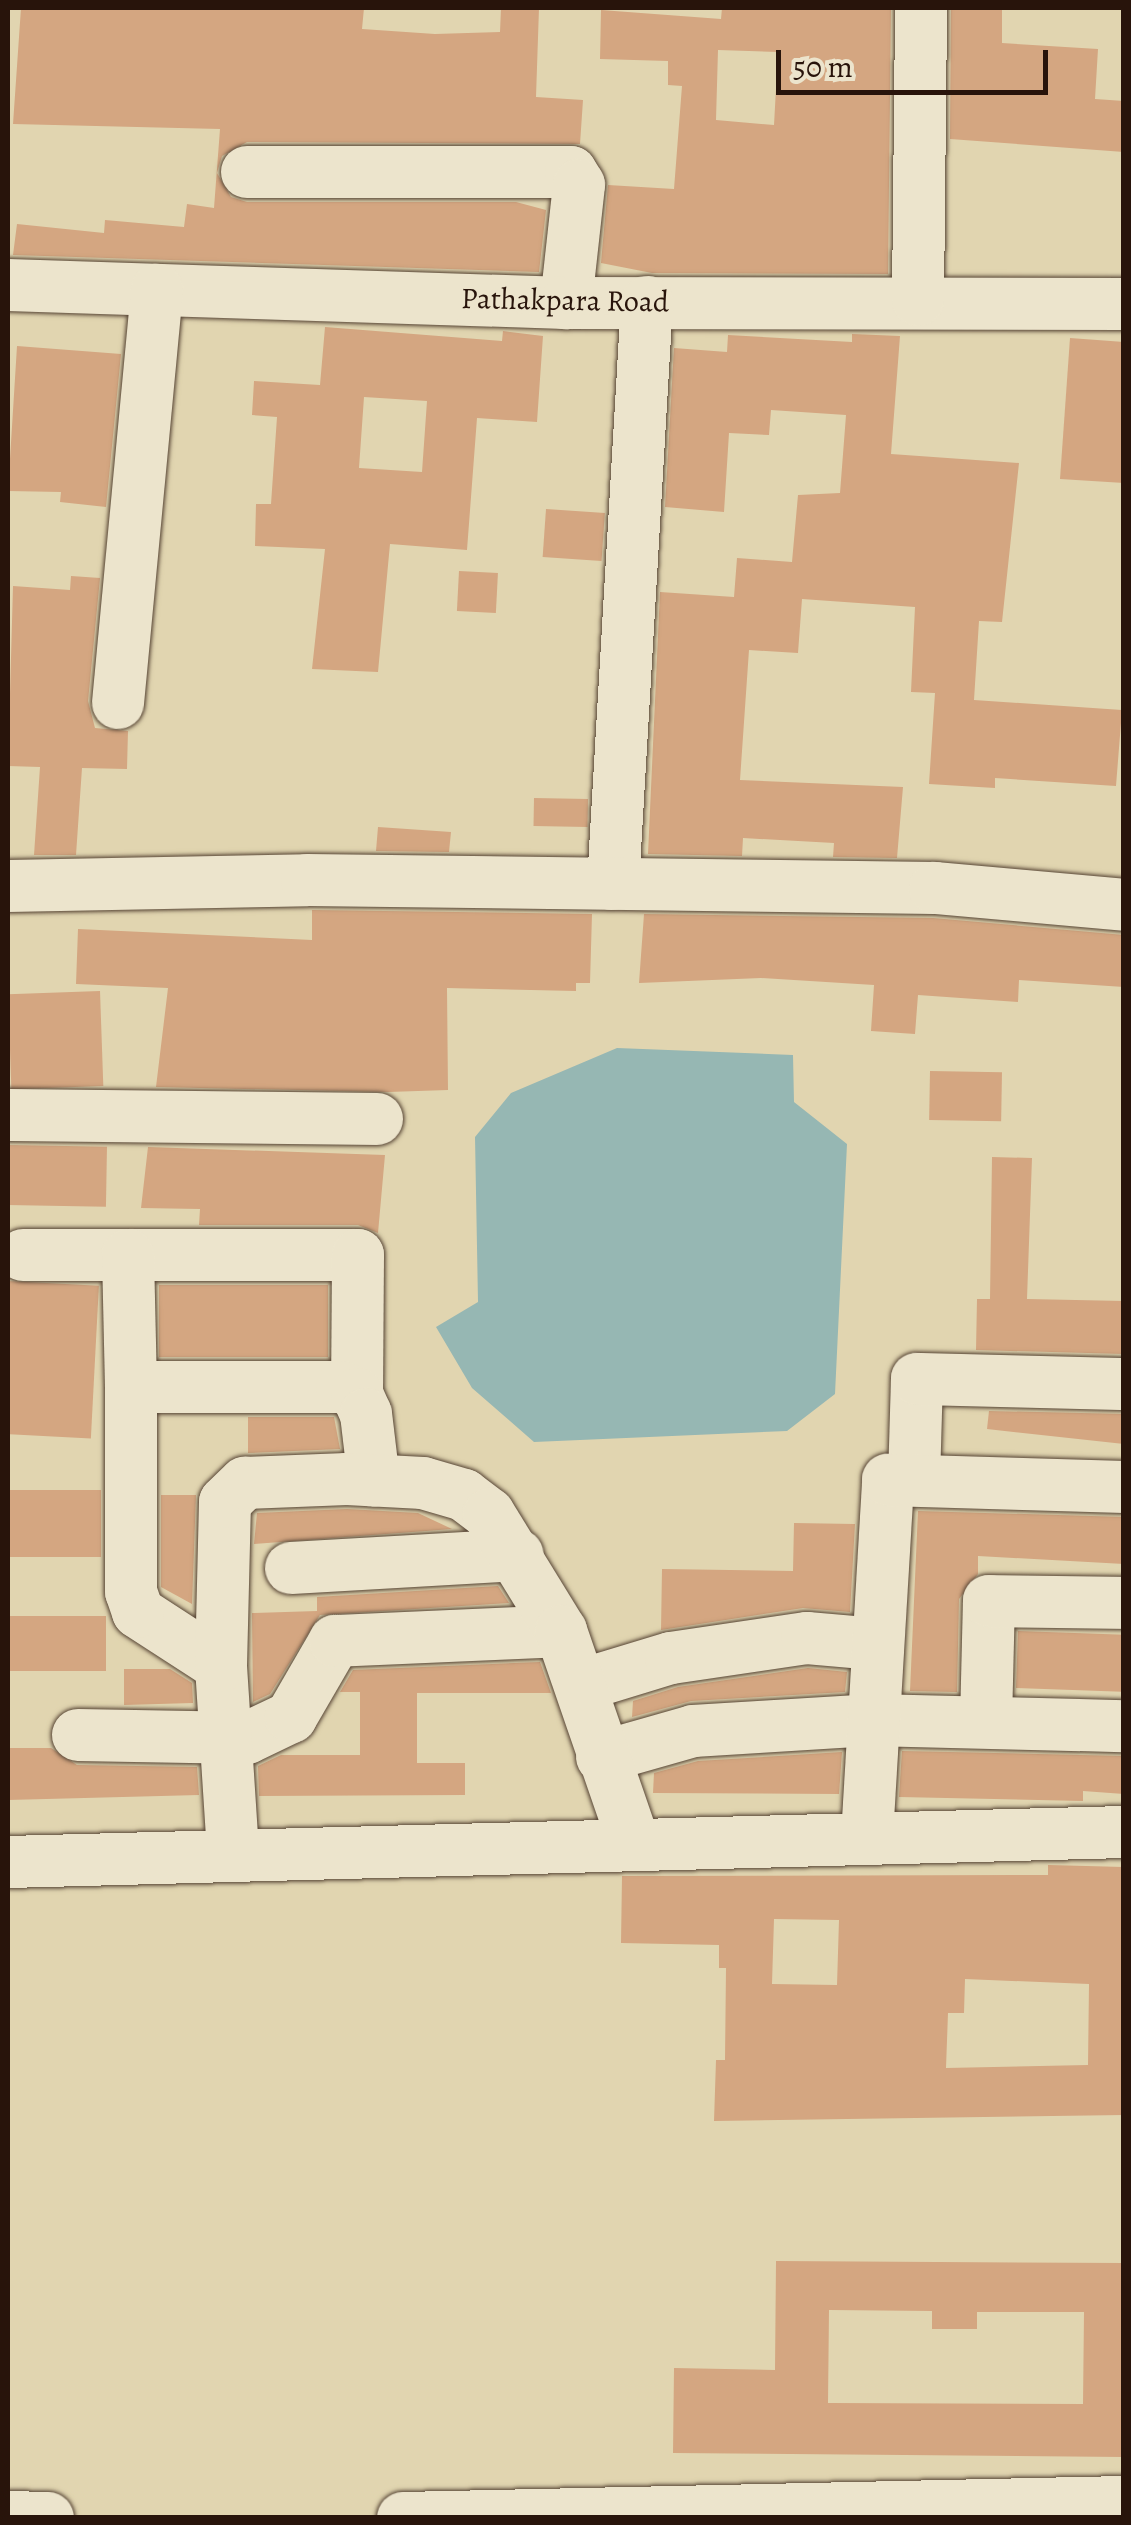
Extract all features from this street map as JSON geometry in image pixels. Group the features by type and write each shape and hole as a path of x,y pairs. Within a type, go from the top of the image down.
{"street":[{"path":"918,300 921,8"},
{"path":"246,172 571,172 579,184 566,303"},
{"name":"Pathakpara Road","path":"8,285 566,303 918,300 1124,304"},
{"path":"118,703 157,290"},
{"path":"613,884 647,302"},
{"path":"8,886 613,884 936,888 1124,905"},
{"path":"8,1115 377,1119"},
{"path":"23,1254 358,1255 357,1394 374,1481"},
{"path":"128,1255 131,1592 138,1612 221,1666"},
{"path":"867,1837 876,1644 918,1379 1124,1384"},
{"path":"131,1387 324,1384 357,1394"},
{"path":"901,1480 1124,1487"},
{"path":"234,1852 221,1666 221,1517 232,1492 245,1483 374,1481 464,1495 518,1555 561,1630 633,1840"},
{"path":"290,1568 518,1555"},
{"path":"986,1722 989,1601 1124,1603"},
{"path":"78,1735 226,1739 291,1718 335,1641 561,1630"},
{"path":"582,1685 671,1658 807,1638 876,1644"},
{"path":"602,1757 693,1731 871,1720 1124,1726"},
{"path":"8,1862 633,1840 1124,1832"},
{"path":"403,2518 1124,2502"},
{"path":"8,2517 48,2518"}],"water":[{"path":"617,1048 793,1055 794,1102 847,1144 835,1394 787,1431 534,1442 472,1388 436,1327 478,1302 475,1137 511,1093"}],"building":[{"path":"21,8 364,8 362,29 435,34 500,32 501,8 539,8 536,97 583,100 580,144 247,142 222,156 217,173 231,197 247,202 516,202 546,210 539,272 13,255 17,224 104,233 105,220 184,227 187,204 214,208 220,129 13,124"},
{"path":"722,8 891,8 888,274 652,273 601,263 608,185 674,189 682,86 668,85 668,61 600,59 601,10 721,19","holes":["718,50 778,52 774,125 716,120"]},
{"path":"951,8 1002,8 1002,43 1098,49 1095,99 1124,101 1124,152 950,139"},
{"path":"325,327 502,341 503,331 543,336 537,422 477,418 467,550 390,544 378,672 312,669 325,549 255,546 256,504 271,504 277,417 252,415 254,381 320,385","holes":["364,397 427,401 422,472 359,468"]},
{"path":"852,334 900,336 891,454 1019,463 1002,622 979,621 974,700 1122,710 1116,786 995,778 995,788 929,784 935,693 911,692 915,607 802,599 798,653 749,650 740,780 903,787 897,858 833,857 834,843 743,838 742,856 648,854 660,592 734,597 737,558 792,562 798,495 840,493 846,415 771,410 769,435 729,433 724,512 665,507 674,348 727,352 728,335 852,342"},
{"path":"1070,338 1124,342 1124,483 1060,479"},
{"path":"17,346 121,354 106,507 60,502 61,492 8,491"},
{"path":"546,509 605,513 602,561 543,557"},
{"path":"459,571 498,573 496,613 457,611"},
{"path":"71,576 100,578 88,701 95,728 128,731 127,769 82,768 76,855 34,855 40,767 8,766 13,586 70,590"},
{"path":"534,798 588,799 588,827 534,826"},
{"path":"378,827 451,832 449,852 376,851"},
{"path":"312,910 592,914 590,983 576,983 576,991 447,988 448,1090 388,1092 156,1087 168,988 76,984 78,929 312,940"},
{"path":"644,914 933,918 1124,935 1124,987 1019,980 1018,1002 918,995 915,1034 871,1031 874,985 761,978 639,983"},
{"path":"100,991 103,1086 11,1089 8,994"},
{"path":"930,1071 1002,1072 1001,1121 929,1120"},
{"path":"8,1145 107,1147 106,1207 8,1205"},
{"path":"148,1147 385,1155 378,1233 358,1225 199,1225 200,1209 141,1208"},
{"path":"992,1157 1032,1158 1027,1299 1124,1301 1124,1354 976,1350 977,1299 990,1299"},
{"path":"8,1281 99,1286 91,1439 8,1434"},
{"path":"159,1285 328,1285 328,1357 159,1357"},
{"path":"989,1411 1124,1414 1124,1444 987,1429"},
{"path":"248,1417 334,1417 340,1449 248,1453"},
{"path":"8,1490 101,1490 101,1557 8,1557"},
{"path":"161,1495 196,1495 192,1604 161,1587"},
{"path":"347,1509 418,1513 452,1529 254,1544 257,1513"},
{"path":"918,1511 1124,1517 1124,1564 978,1556 978,1574 959,1599 957,1692 910,1691"},
{"path":"794,1523 855,1524 850,1612 803,1608 661,1630 662,1569 793,1571"},
{"path":"498,1586 509,1603 320,1615 270,1694 253,1702 252,1613 317,1611 317,1597"},
{"path":"8,1616 106,1616 106,1671 8,1671"},
{"path":"1018,1631 1124,1635 1122,1692 1016,1688"},
{"path":"540,1662 551,1693 417,1693 417,1763 465,1763 465,1795 259,1796 258,1766 281,1755 360,1755 360,1692 340,1692 353,1670"},
{"path":"808,1668 847,1672 845,1692 691,1701 632,1717 633,1701 678,1687"},
{"path":"124,1669 170,1669 192,1683 193,1703 124,1705"},
{"path":"8,1748 51,1748 77,1765 197,1767 199,1795 8,1800"},
{"path":"902,1751 1124,1756 1124,1794 1083,1791 1083,1801 899,1797"},
{"path":"842,1752 839,1794 653,1793 654,1773 698,1761"},
{"path":"1048,1865 1124,1867 1124,2115 714,2121 716,2060 725,2060 726,1968 719,1968 719,1945 621,1943 622,1876 1048,1875","holes":["774,1919 839,1920 837,1985 772,1984","965,1979 1089,1984 1088,2065 946,2068 948,2013 964,2013"]},
{"path":"776,2261 1124,2263 1124,2457 673,2453 674,2368 775,2370","holes":["829,2310 932,2311 932,2329 977,2329 977,2312 1084,2312 1083,2404 828,2403"]}]}
